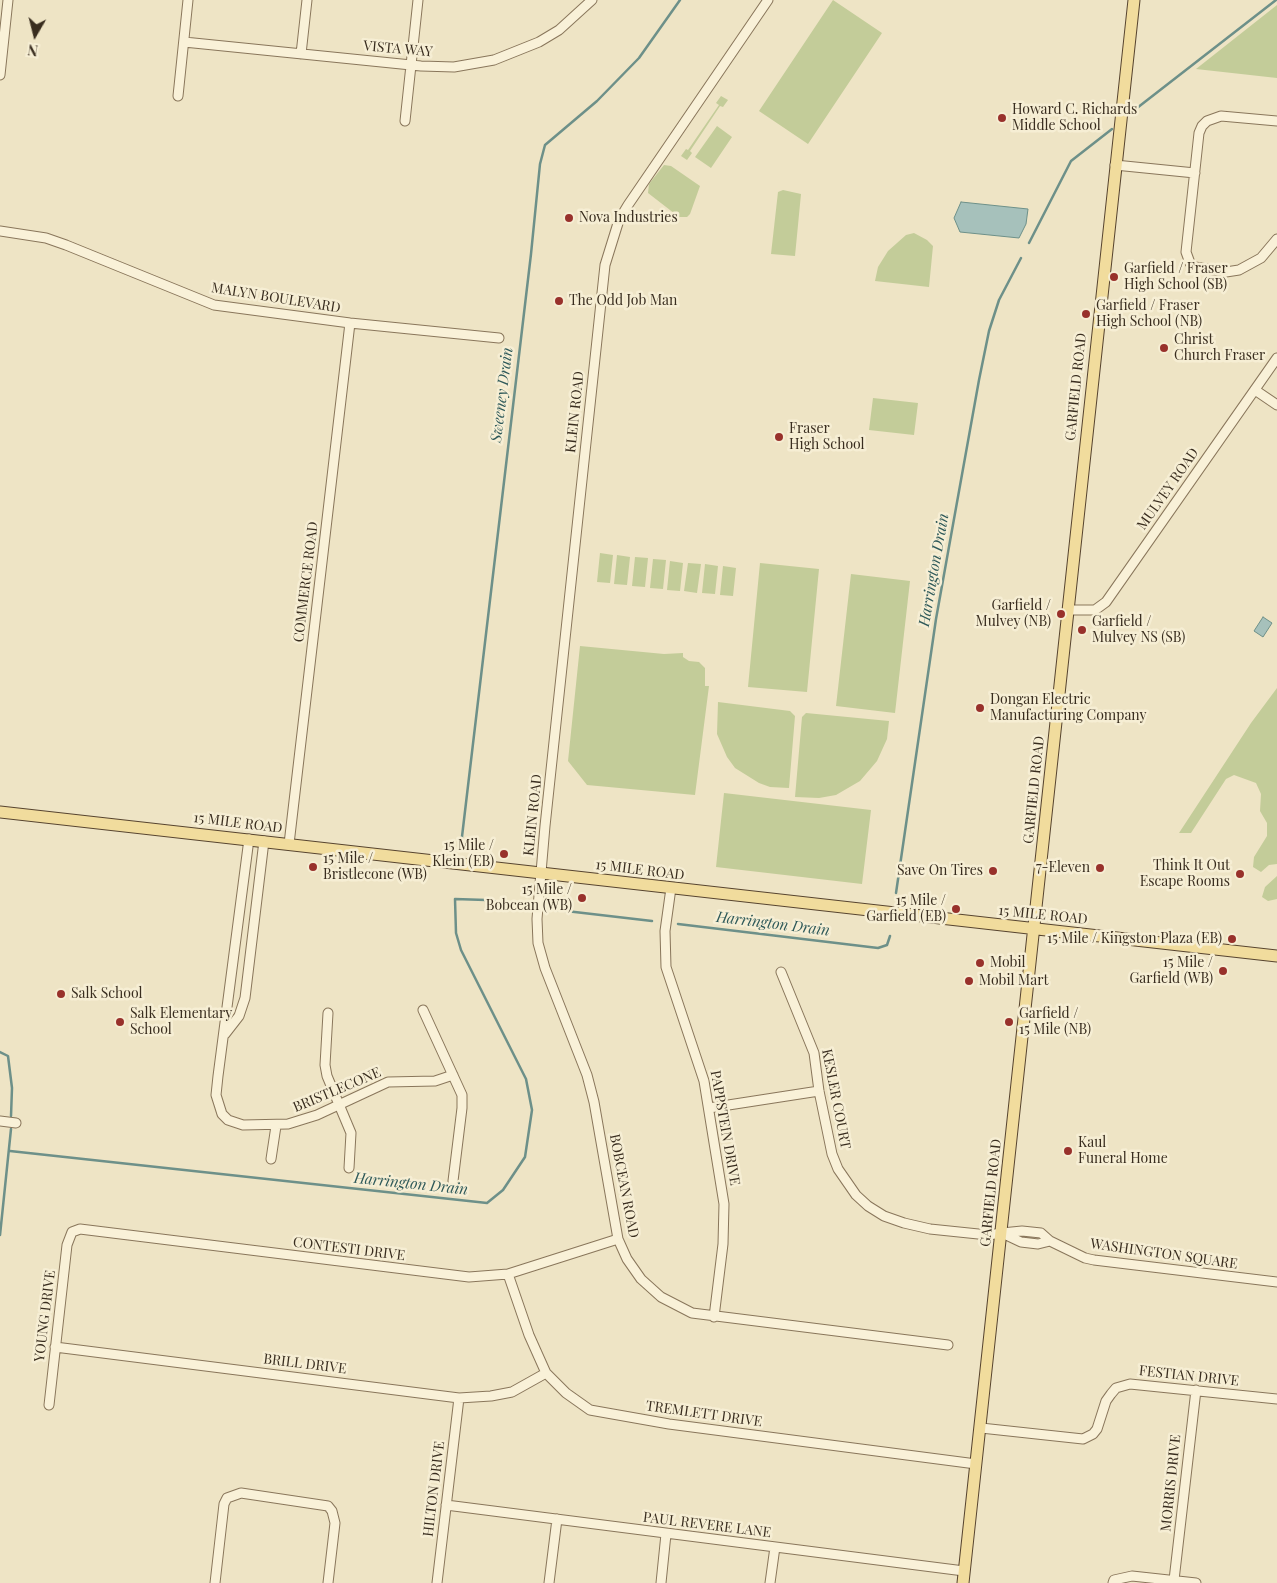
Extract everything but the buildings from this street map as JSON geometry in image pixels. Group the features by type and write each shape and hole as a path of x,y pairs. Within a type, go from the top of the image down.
{"main road":[{"name":"GARFIELD ROAD","path":"963,1583 1134,0"},
{"name":"15 MILE ROAD","path":"0,812 1277,956"}],"street":[{"path":"0,75 8,0"},
{"path":"178,96 188,0"},
{"path":"301,54 307,0"},
{"path":"405,121 418,0"},
{"name":"VISTA WAY","path":"184,42 411,65 448,67 474,65 518,52 559,30 592,0"},
{"name":"KLEIN ROAD","path":"542,873 544,826 603,278 609,252 619,220 636,192 701,101 768,0"},
{"path":"1277,121 1221,116 1207,121 1199,133 1186,252 1190,263 1202,269 1226,272 1239,270 1261,258 1277,239"},
{"path":"1115,165 1195,173"},
{"name":"MALYN BOULEVARD","path":"0,231 46,238 214,305 350,323 499,338"},
{"name":"COMMERCE ROAD","path":"289,844 350,323"},
{"name":"MULVEY ROAD","path":"1067,610 1095,610 1106,602 1277,358"},
{"path":"1255,390 1277,405"},
{"name":"BRISTLECONE","path":"249,840 216,1095 222,1114 228,1120 243,1125 276,1126 300,1122 388,1082 435,1081 453,1075"},
{"path":"223,1036 239,1016 245,998 264,841"},
{"name":"BOBCEAN ROAD","path":"542,873 537,919 540,952 587,1075 594,1102 618,1239 633,1269 662,1297 692,1313 948,1345"},
{"name":"PAPPSTEIN DRIVE","path":"671,888 666,931 666,967 699,1062 709,1108 725,1219 714,1317"},
{"name":"KESLER COURT","path":"782,972 810,1037 817,1068 819,1092 835,1161 845,1180 868,1206 884,1216 930,1229 988,1235 1002,1233"},
{"path":"423,1010 462,1095 453,1181"},
{"path":"328,1013 325,1066 327,1076 351,1134 349,1168"},
{"path":"709,1108 819,1092"},
{"path":"0,1121 16,1123"},
{"path":"271,1159 276,1126"},
{"name":"CONTESTI DRIVE","path":"72,1232 89,1229 450,1275 486,1277 508,1274 618,1239"},
{"name":"YOUNG DRIVE","path":"49,1406 67,1245 72,1232"},
{"name":"WASHINGTON SQUARE","path":"1002,1233 1021,1242 1038,1244 1050,1241 1094,1260 1277,1282"},
{"name":"TREMLETT DRIVE","path":"508,1274 529,1335 546,1372 578,1403 604,1414 976,1464"},
{"name":"BRILL DRIVE","path":"55,1347 460,1398 491,1396 512,1392 546,1372"},
{"name":"FESTIAN DRIVE","path":"981,1428 1083,1438 1093,1434 1106,1401 1116,1388 1130,1384 1277,1399"},
{"name":"MORRIS DRIVE","path":"1174,1580 1196,1390"},
{"name":"HILTON DRIVE","path":"437,1583 460,1398"},
{"path":"215,1583 223,1512 227,1498 241,1493 322,1503 332,1511 335,1523 328,1583"},
{"name":"PAUL REVERE LANE","path":"446,1505 964,1571"},
{"path":"549,1583 557,1519"},
{"path":"661,1583 666,1534"},
{"path":"770,1583 775,1547"},
{"path":"1113,1581 1132,1576 1196,1583"}],"green space":[{"path":"833,0 882,33 808,144 759,111"},
{"path":"1277,5 1277,78 1196,69"},
{"path":"721,96 728,100 723,107 720,106 690,151 692,153 687,160 681,156 686,149 688,150 719,105 716,103"},
{"path":"717,126 732,137 711,168 695,157"},
{"path":"664,165 671,166 700,186 690,214 687,217 679,217 648,193 649,184"},
{"path":"783,190 801,194 795,256 771,254 778,192"},
{"path":"914,233 927,240 933,246 929,287 875,281 878,267 888,251 906,235"},
{"path":"873,398 918,403 914,435 869,430"},
{"path":"600,553 613,555 610,583 597,582"},
{"path":"617,555 630,557 627,585 614,584"},
{"path":"635,557 648,558 645,587 632,586"},
{"path":"653,559 666,560 663,589 650,588"},
{"path":"670,561 683,563 680,591 667,590"},
{"path":"688,563 701,564 697,593 684,591"},
{"path":"760,563 819,569 807,692 748,687"},
{"path":"705,564 718,566 715,594 702,593"},
{"path":"723,566 736,568 733,596 720,595"},
{"path":"851,574 910,581 895,713 836,706"},
{"path":"580,646 664,654 683,653 683,657 689,661 699,662 705,668 705,686 709,686 695,795 587,785 568,761"},
{"path":"1277,688 1277,864 1269,865 1261,872 1253,867 1254,857 1267,836 1267,823 1260,811 1261,794 1256,783 1234,775 1226,779 1191,833 1179,833 1251,723"},
{"path":"718,702 790,711 795,716 789,788 770,787 759,783 735,768 727,757 717,734"},
{"path":"806,713 889,721 887,739 877,761 860,781 836,795 819,798 795,797 802,717"},
{"path":"724,793 871,810 862,884 716,867"},
{"path":"1277,876 1277,899 1268,901 1262,897 1265,887"}],"water":[{"path":"961,202 1028,209 1026,224 1019,238 960,232 954,218"},
{"path":"1263,617 1272,623 1263,637 1254,631"}],"waterway":[{"name":"Sweeney Drain","path":"461,845 540,164 545,145 597,101 639,58 680,0"},
{"name":"Harrington Drain","path":"1128,115 1276,0"},
{"name":"Harrington Drain","path":"1029,243 1071,161 1112,129"},
{"name":"Harrington Drain","path":"896,893 936,619 979,380 989,331 999,300 1021,258"},
{"name":"Harrington Drain","path":"10,1151 487,1203 503,1190 525,1157 532,1110 526,1079 461,950 456,933 455,899 486,900 528,906"},
{"name":"Harrington Drain","path":"549,909 652,921"},
{"name":"Harrington Drain","path":"678,924 878,948 887,945 890,936"},
{"path":"0,1052 8,1056 12,1088 11,1116"},
{"name":"Harrington Drain","path":"0,1235 11,1129"}],"place":[{"name":"Howard C. Richards Middle School","path":"1002,118"},
{"name":"Nova Industries","path":"569,218"},
{"name":"Garfield / Fraser High School (SB)","path":"1114,277"},
{"name":"The Odd Job Man","path":"559,301"},
{"name":"Garfield / Fraser High School (NB)","path":"1086,314"},
{"name":"Christ Church Fraser","path":"1164,348"},
{"name":"Fraser High School","path":"779,437"},
{"name":"Garfield / Mulvey (NB)","path":"1061,614"},
{"name":"Garfield / Mulvey NS (SB)","path":"1082,630"},
{"name":"Dongan Electric Manufacturing Company","path":"980,708"},
{"name":"15 Mile / Klein (EB)","path":"504,854"},
{"name":"15 Mile / Bristlecone (WB)","path":"313,867"},
{"name":"7-Eleven","path":"1100,868"},
{"name":"Save On Tires","path":"993,871"},
{"name":"Think It Out Escape Rooms","path":"1240,874"},
{"name":"15 Mile / Bobcean (WB)","path":"582,898"},
{"name":"15 Mile / Garfield (EB)","path":"956,909"},
{"name":"15 Mile / Kingston Plaza (EB)","path":"1232,939"},
{"name":"Mobil","path":"980,963"},
{"name":"15 Mile / Garfield (WB)","path":"1223,971"},
{"name":"Mobil Mart","path":"969,981"},
{"name":"Salk School","path":"61,994"},
{"name":"Salk Elementary School","path":"120,1022"},
{"name":"Garfield / 15 Mile (NB)","path":"1009,1022"},
{"name":"Kaul Funeral Home","path":"1068,1151"}]}
